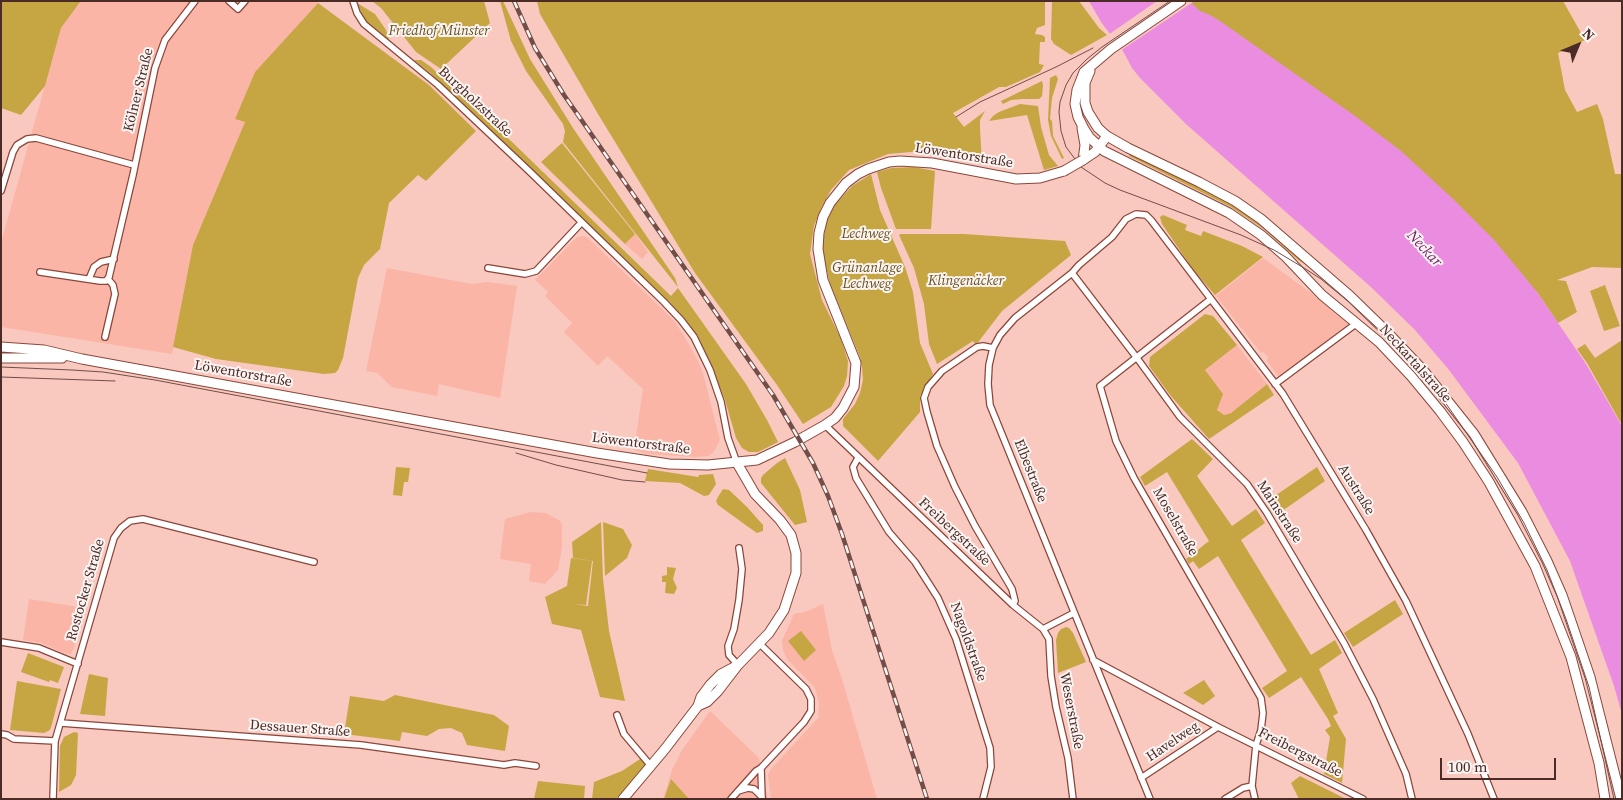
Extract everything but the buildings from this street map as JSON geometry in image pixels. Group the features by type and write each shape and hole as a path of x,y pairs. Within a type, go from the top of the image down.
{"main road":[{"name":"Neckartalstraße","path":"1181,1 1106,53 1084,72 1076,90 1076,110 1081,123 1089,137 1099,147 1229,213 1260,235 1285,256 1322,295 1379,342 1411,376 1463,442 1489,482 1535,566 1571,657 1598,763 1604,799"},
{"name":"Neckartalstraße","path":"1092,66 1085,84 1085,103 1092,121 1108,136 1235,200 1261,219 1342,289 1388,333 1423,370 1462,418 1498,470 1522,512 1547,561 1562,596 1590,677 1621,799"},
{"path":"1081,123 1085,145 1083,160"},
{"name":"Löwentorstraße","path":"1,347 44,350 82,359 597,453 669,464 708,465 737,463 762,458 825,425 838,414 854,387 856,363 823,280 818,249 823,217 838,192 858,174 872,167 900,161 917,161 1016,179 1040,178 1064,171 1083,160 1095,152 1108,136"},
{"name":"Löwentorstraße","path":"1,358 82,359"},
{"path":"623,799 698,706 701,697 717,677 738,665 760,644 784,610 796,573 796,553 793,540 786,527 755,494 737,463"}],"street":[{"name":"Kölner Straße","path":"105,336 115,294 113,285 108,279 133,175 155,68 164,40 195,1"},
{"path":"228,1 238,9 245,1"},
{"name":"Burgholzstraße","path":"353,1 357,13 364,24 438,85 528,170 664,302 694,337 710,370 728,438 737,463"},
{"path":"1,191 13,152 17,145 26,139 36,138 134,165"},
{"name":"Elbestraße","path":"1149,798 990,406 988,384 989,365 993,348 1000,335 1015,318 1072,273 1112,238 1126,219 1136,214 1146,215 1151,220"},
{"name":"Austraße","path":"1151,220 1276,384 1366,530 1406,601 1468,734 1494,799"},
{"path":"488,268 525,274 536,271 582,223"},
{"path":"89,280 94,267 101,262 114,259"},
{"path":"40,272 89,280 103,281 108,279"},
{"name":"Mainstraße","path":"1072,273 1180,417 1247,484 1267,513 1344,643 1365,683 1406,774 1412,799"},
{"name":"Moselstraße","path":"1211,299 1100,386 1116,441 1134,478 1261,698 1263,713 1261,730 1256,746 1252,786 1255,799"},
{"path":"1276,384 1357,323"},
{"path":"993,348 983,346 977,348 942,371 928,387 924,398 937,446 974,526 1012,590 1015,601 1014,605"},
{"name":"Freibergstraße","path":"825,425 1014,605 1043,629"},
{"name":"Nagoldstraße","path":"858,458 853,467 856,478 889,532 915,562 938,598 956,639 990,748 991,767 983,799"},
{"name":"Rostocker Straße","path":"53,799 55,742 114,538 118,531 130,521 143,519 314,562"},
{"path":"738,665 729,655 728,646 734,629 739,600 742,569 739,548"},
{"path":"1043,629 1074,613"},
{"name":"Weserstraße","path":"1043,629 1049,639 1051,676 1068,758 1072,799"},
{"path":"1,642 39,648 78,664"},
{"path":"732,799 756,771 804,722 811,711 812,704 806,689 760,644"},
{"name":"Freibergstraße","path":"1093,660 1218,727 1363,799"},
{"path":"617,715 624,734 651,766"},
{"name":"Dessauer Straße","path":"61,723 361,746 504,765 515,763 536,766"},
{"name":"Havelweg","path":"1141,778 1218,727"},
{"path":"1,734 14,739 55,742"},
{"path":"761,768 762,798"},
{"path":"1225,799 1243,788 1252,786"},
{"path":"737,792 748,788 754,789 762,798"}],"shaded area":[{"path":"82,1 316,1 318,3 255,72 235,119 245,122 193,245 172,354 1,327 1,243 61,28"},
{"path":"635,234 648,252 642,259 625,244"},
{"path":"583,236 588,238 659,306 675,322 684,336 703,373 720,440 715,450 709,456 646,454 634,450 643,389 607,356 598,366 564,332 572,323 545,296 548,292 535,280 577,237"},
{"path":"1263,258 1311,293 1348,324 1282,376 1278,376 1267,361 1268,357 1263,352 1261,353 1216,296"},
{"path":"387,268 472,284 488,282 517,286 500,398 439,384 437,396 392,387 377,373 366,371"},
{"path":"1237,345 1267,384 1231,413 1224,415 1217,410 1205,370"},
{"path":"531,512 546,513 560,521 562,525 562,547 558,570 545,584 529,581 531,564 500,559 505,519"},
{"path":"29,599 85,608 71,654 41,643 23,640"},
{"path":"823,604 832,650 877,799 771,799 768,775 771,769 819,717 819,704 815,688 787,659 782,641 794,614 805,612"},
{"path":"710,711 759,758 768,799 663,799 672,770 682,750"}],"green space":[{"path":"1,1 81,1 61,28 45,86 21,115 1,108"},
{"name":"Friedhof Münster","path":"372,1 484,1 490,23 441,69 416,52 381,8"},
{"path":"500,1 503,1 530,59 573,128 675,278 678,287 563,142 565,131 563,124 526,71 511,41"},
{"path":"537,1 1045,1 1045,25 1037,28 1035,34 1045,37 1045,42 1040,42 1039,64 1044,65 1040,72 1006,87 999,87 953,113 964,127 985,111 980,120 982,163 979,164 936,154 911,152 888,154 849,170 831,190 814,226 810,254 822,300 841,339 848,361 847,376 844,386 831,407 803,424 777,385 695,273 598,114 540,14"},
{"path":"1052,1 1079,1 1099,28 1107,35 1071,55 1054,44 1051,39"},
{"path":"1189,1 1563,1 1585,40 1558,53 1565,90 1577,112 1597,104 1603,119 1615,174 1622,174 1622,268 1592,267 1557,280 1566,281 1577,312 1558,323 1537,292"},
{"path":"318,3 429,85 476,131 426,181 418,175 389,203 380,249 364,265 358,278 343,358 335,373 324,374 216,359 173,347 193,245 245,122 235,119 255,72"},
{"path":"357,3 375,14 386,30 390,42 366,23"},
{"path":"414,60 421,60 431,67 511,141 671,296 678,288 746,384 778,442 758,452 749,452 742,448 736,438 725,400 704,350 693,330 668,300 429,72"},
{"path":"1056,75 1058,79 1052,98 1050,119 1052,121 1053,136 1064,158 1062,159 1051,136 1048,120 1050,78"},
{"path":"1042,81 1042,96 1039,99 1011,100 1003,104 1001,101"},
{"path":"1020,104 1038,106 1041,127 1049,155 1058,166 1044,170 1027,115 989,121 999,112"},
{"path":"562,143 635,234 625,244 541,162"},
{"path":"1130,154 1197,185 1232,204 1266,228 1315,270 1298,260 1265,230 1231,207 1129,156"},
{"path":"914,167 935,171 931,229 896,229 877,172 891,168"},
{"name":"Grünanlage Lechweg","path":"871,174 880,210 905,267 913,292 920,343 933,374 920,396 920,412 878,461 843,426 843,419 855,404 860,393 863,380 862,367 860,357 830,284 822,249 827,220 834,206 852,186"},
{"path":"1163,215 1187,225 1185,230 1201,236 1203,231 1242,246 1263,257 1215,295 1194,271 1162,224 1160,217"},
{"name":"Klingenäcker","path":"964,234 1065,241 1071,255 1002,311 976,345 973,341 937,364 929,344 924,304 914,268 899,235"},
{"path":"1605,285 1620,326 1604,331 1590,291"},
{"path":"1205,314 1213,316 1237,345 1205,370 1223,394 1217,410 1224,415 1231,413 1267,384 1274,395 1209,439 1170,395 1149,366 1150,357"},
{"path":"1622,340 1622,425 1577,349 1585,344 1595,358"},
{"path":"1192,439 1213,459 1197,476 1232,526 1256,509 1265,523 1241,540 1311,655 1335,640 1342,653 1319,669 1338,713 1333,716 1346,739 1342,783 1324,774 1330,737 1325,730 1331,726 1301,677 1269,698 1262,688 1287,671 1218,556 1199,569 1193,561 1189,564 1186,559 1209,541 1167,472 1145,486 1140,477"},
{"path":"785,458 800,490 807,522 795,525 761,483 763,475"},
{"path":"396,467 410,468 408,482 404,482 402,496 393,495"},
{"path":"1317,467 1325,481 1275,516 1266,502"},
{"path":"648,469 698,477 699,475 713,474 716,484 709,495 704,496 680,483 645,481"},
{"path":"723,489 729,490 747,507 763,525 763,531 757,533 718,505 716,501"},
{"path":"601,522 603,579 609,631 625,701 600,697 581,630 552,624 545,597 567,586 571,558 592,561 586,605 573,604 588,606 593,561 573,558 572,542"},
{"path":"603,522 623,529 632,545 627,558 605,576"},
{"path":"667,567 676,568 673,579 677,588 674,594 665,593 666,582 662,582 662,576 667,575"},
{"path":"1395,600 1403,614 1353,647 1344,633"},
{"path":"1066,627 1073,633 1086,662 1058,673 1056,640 1061,629"},
{"path":"801,631 816,650 804,661 788,641"},
{"path":"28,653 64,667 58,683 50,680 49,682 21,672"},
{"path":"89,674 108,678 105,716 80,714"},
{"path":"1204,680 1215,696 1203,705 1183,693"},
{"path":"17,681 61,689 50,730 44,733 10,730"},
{"path":"395,695 494,715 509,726 505,751 467,745 462,733 451,728 439,729 427,736 402,732 400,741 344,734 350,696 384,701"},
{"path":"74,732 78,733 76,775 71,785 59,792 60,746 64,737"},
{"path":"643,757 648,766 616,799 592,799 594,782 622,771"},
{"path":"1300,776 1346,799 1299,799 1291,783"},
{"path":"671,779 689,799 664,799"},
{"path":"538,781 585,786 584,799 534,799"}],"water":[{"name":"Neckar","path":"1089,1 1189,1 1200,11 1220,21 1355,116 1401,151 1495,241 1537,292 1586,364 1622,426 1622,714 1570,561 1518,463 1449,370 1415,330 1372,288 1186,124 1140,78 1101,22"}],"pier":[{"path":"1157,1 1193,2 1120,51 1108,35"}],"tram line":[{"path":"1170,1 1102,47 1073,73 1066,85 1060,102 1059,112 1061,131 1066,147 1081,167 1105,183 1241,235 1274,250 1304,268 1349,302 1386,336 1419,371 1447,405 1497,477 1524,523 1547,570 1589,687 1614,799"},
{"path":"956,117 980,102 1093,48"},
{"path":"1,367 103,372 155,380 647,473"},
{"path":"1,377 115,381"},
{"path":"516,453 556,465 622,480 645,482"}],"railway":[{"path":"514,1 535,48 564,95 773,395 813,463 842,534 927,799"}],"park label":[{"name":"Lechweg","path":"866,234"}]}
